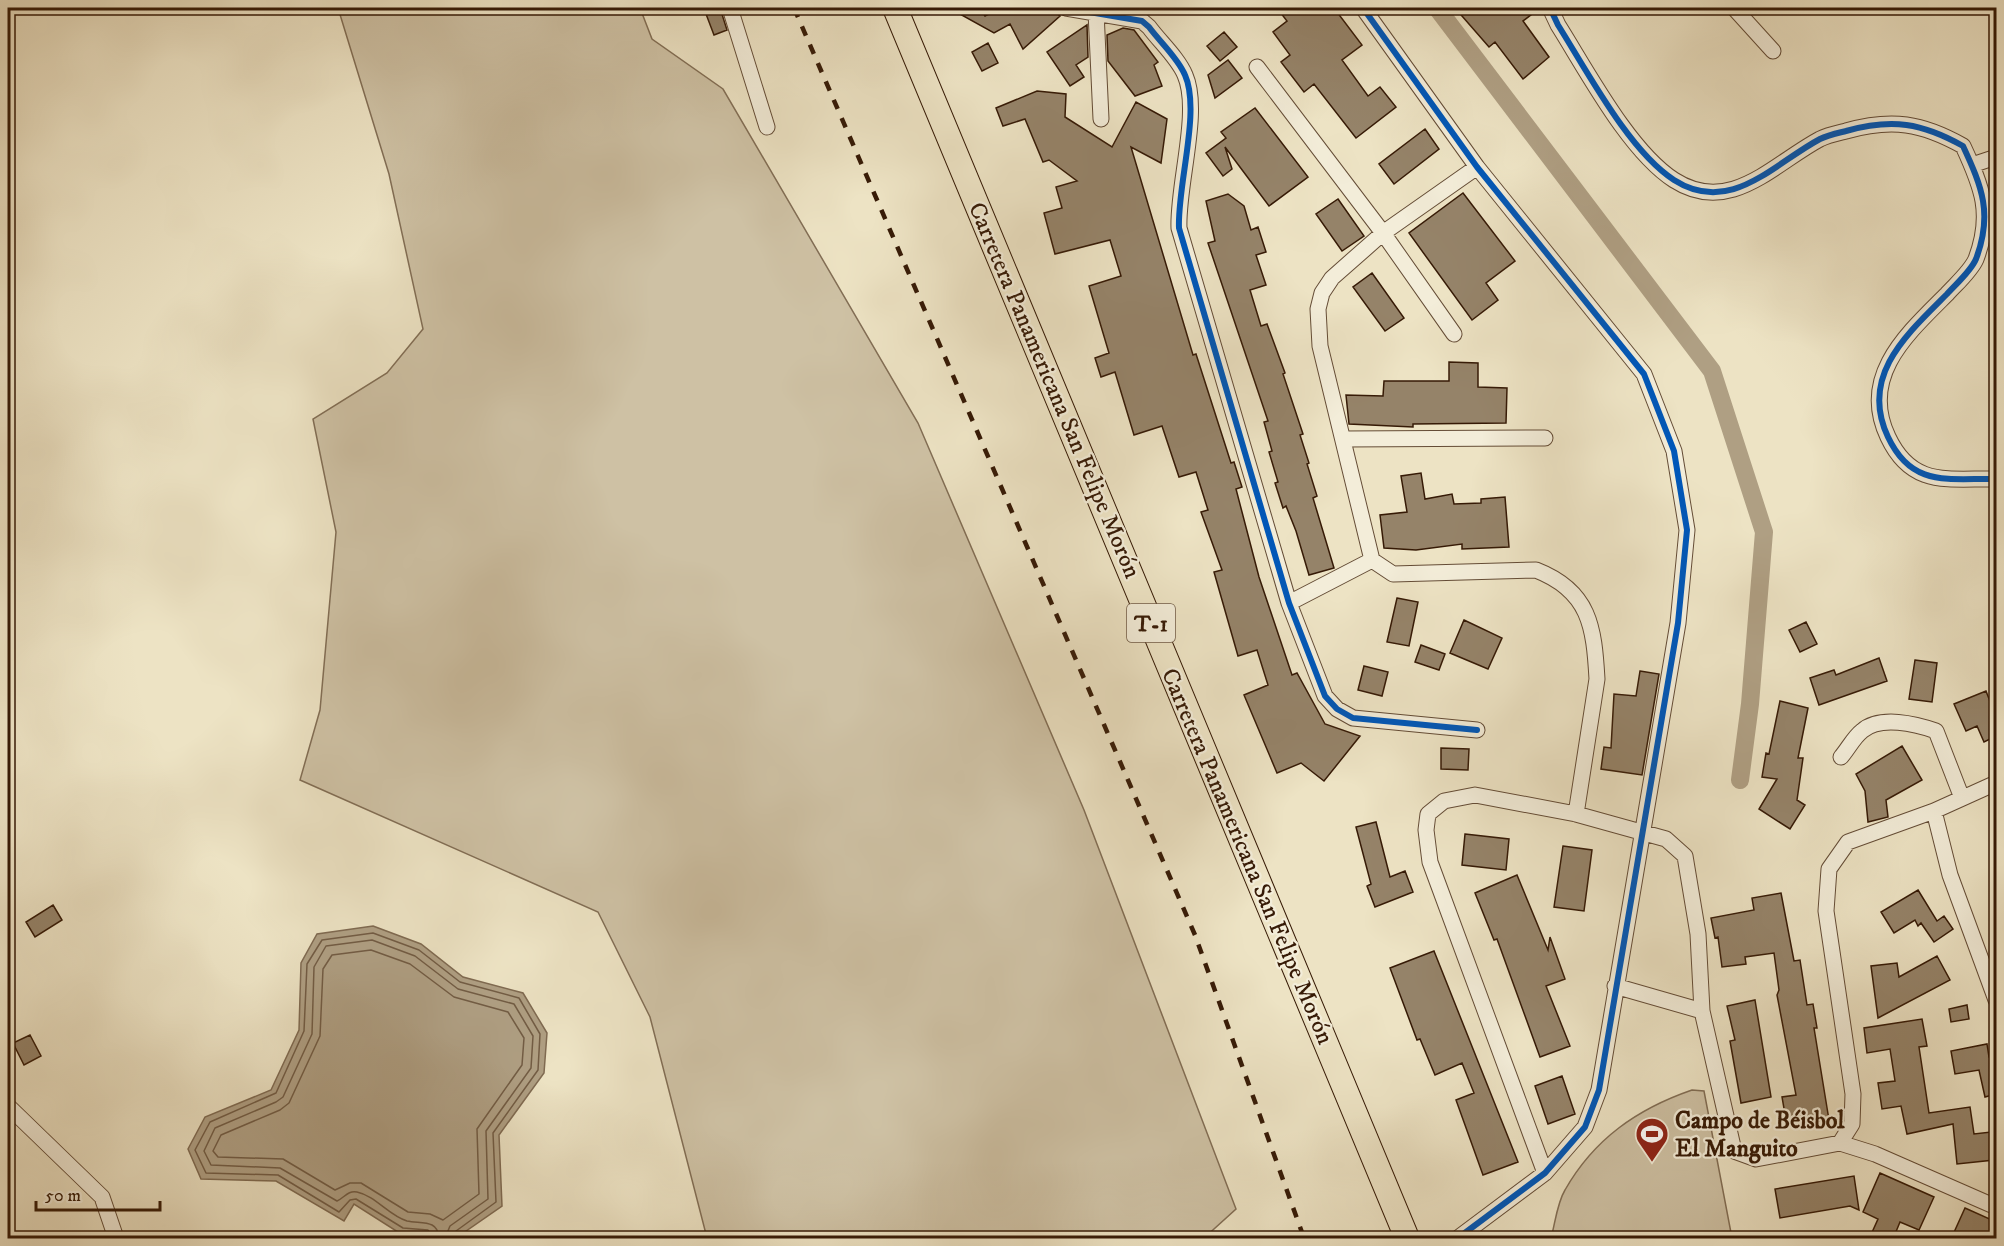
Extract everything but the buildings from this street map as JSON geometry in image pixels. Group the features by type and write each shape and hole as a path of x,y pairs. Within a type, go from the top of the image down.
{"main road":[{"name":"Carretera Panamericana San Felipe Morón","path":"895,8 1407,1239"}],"street":[{"path":"730,8 767,128"},
{"path":"1066,8 1142,21 1185,74 1191,104 1180,188 1179,228 1289,603 1325,696 1337,709 1353,718 1477,730"},
{"path":"1363,8 1477,168 1644,374 1674,451 1687,530 1678,623 1599,1090 1585,1127 1545,1173 1458,1239"},
{"path":"1550,8 1558,25 1638,149 1675,181 1698,191 1724,194 1749,184 1822,137 1861,126 1892,122 1926,127 1963,146 1985,202 1985,223 1975,261 1899,345 1879,383 1878,402 1881,421 1899,457 1919,474 1940,478 1996,478"},
{"path":"1734,8 1773,51"},
{"path":"1096,12 1101,119"},
{"path":"1257,67 1383,233 1454,334"},
{"path":"1972,165 1996,157"},
{"path":"1477,168 1383,233 1332,278 1322,293 1318,309 1320,346 1372,560 1393,574 1536,570 1558,579 1579,600 1593,628 1598,679 1576,814"},
{"path":"1344,440 1545,438"},
{"path":"1289,603 1372,560"},
{"path":"1841,757 1863,729 1882,723 1912,723 1936,731 1962,798"},
{"path":"1840,1143 1852,1124 1853,1094 1826,911 1829,869 1848,842 1934,810 1996,783"},
{"path":"1545,1173 1430,862 1426,830 1428,814 1444,801 1475,795 1576,814 1644,831 1666,839 1685,856 1698,934 1702,1011 1734,1151 1756,1159 1840,1143 1875,1154 1996,1207"},
{"path":"1934,810 1950,875 1996,1000"},
{"path":"1615,986 1702,1011"},
{"path":"8,1106 102,1197 116,1239"}],"shaded area":[{"path":"338,8 640,8 652,39 723,89 918,423 1084,810 1236,1209 1204,1238 707,1238 650,1017 598,912 300,780 320,710 336,532 313,419 387,373 423,329 389,174"},
{"name":"Campo de Béisbol El Manguito","path":"1692,1090 1704,1091 1732,1238 1551,1238 1562,1195 1589,1156 1603,1141 1653,1106"}],"water":[{"path":"373,926 421,944 463,977 523,993 547,1033 544,1073 499,1135 502,1206 456,1238 401,1234 354,1204 344,1221 276,1181 201,1179 188,1149 205,1117 271,1090 299,1030 301,963 317,934"}],"waterway":[{"path":"1437,8 1712,371 1764,532 1750,704 1740,780"}],"railway":[{"path":"794,8 1195,935 1304,1238"}],"cycle path":[{"path":"1066,8 1142,21 1173,56 1185,75 1191,108 1179,228 1289,603 1325,696 1337,709 1353,718 1477,730"},
{"path":"1363,8 1477,167 1644,374 1674,451 1687,530 1678,623 1599,1090 1585,1127 1545,1173 1458,1238"},
{"path":"1550,8 1596,87 1625,130 1657,167 1674,180 1694,190 1714,192 1732,189 1768,172 1820,139 1863,127 1906,125 1934,132 1963,146 1983,201 1984,228 1976,259 1959,282 1903,341 1883,375 1879,395 1881,415 1888,437 1908,465 1933,477 1996,479"}],"place":[{"name":"Campo de Béisbol El Manguito","path":"1652,1163"}]}
